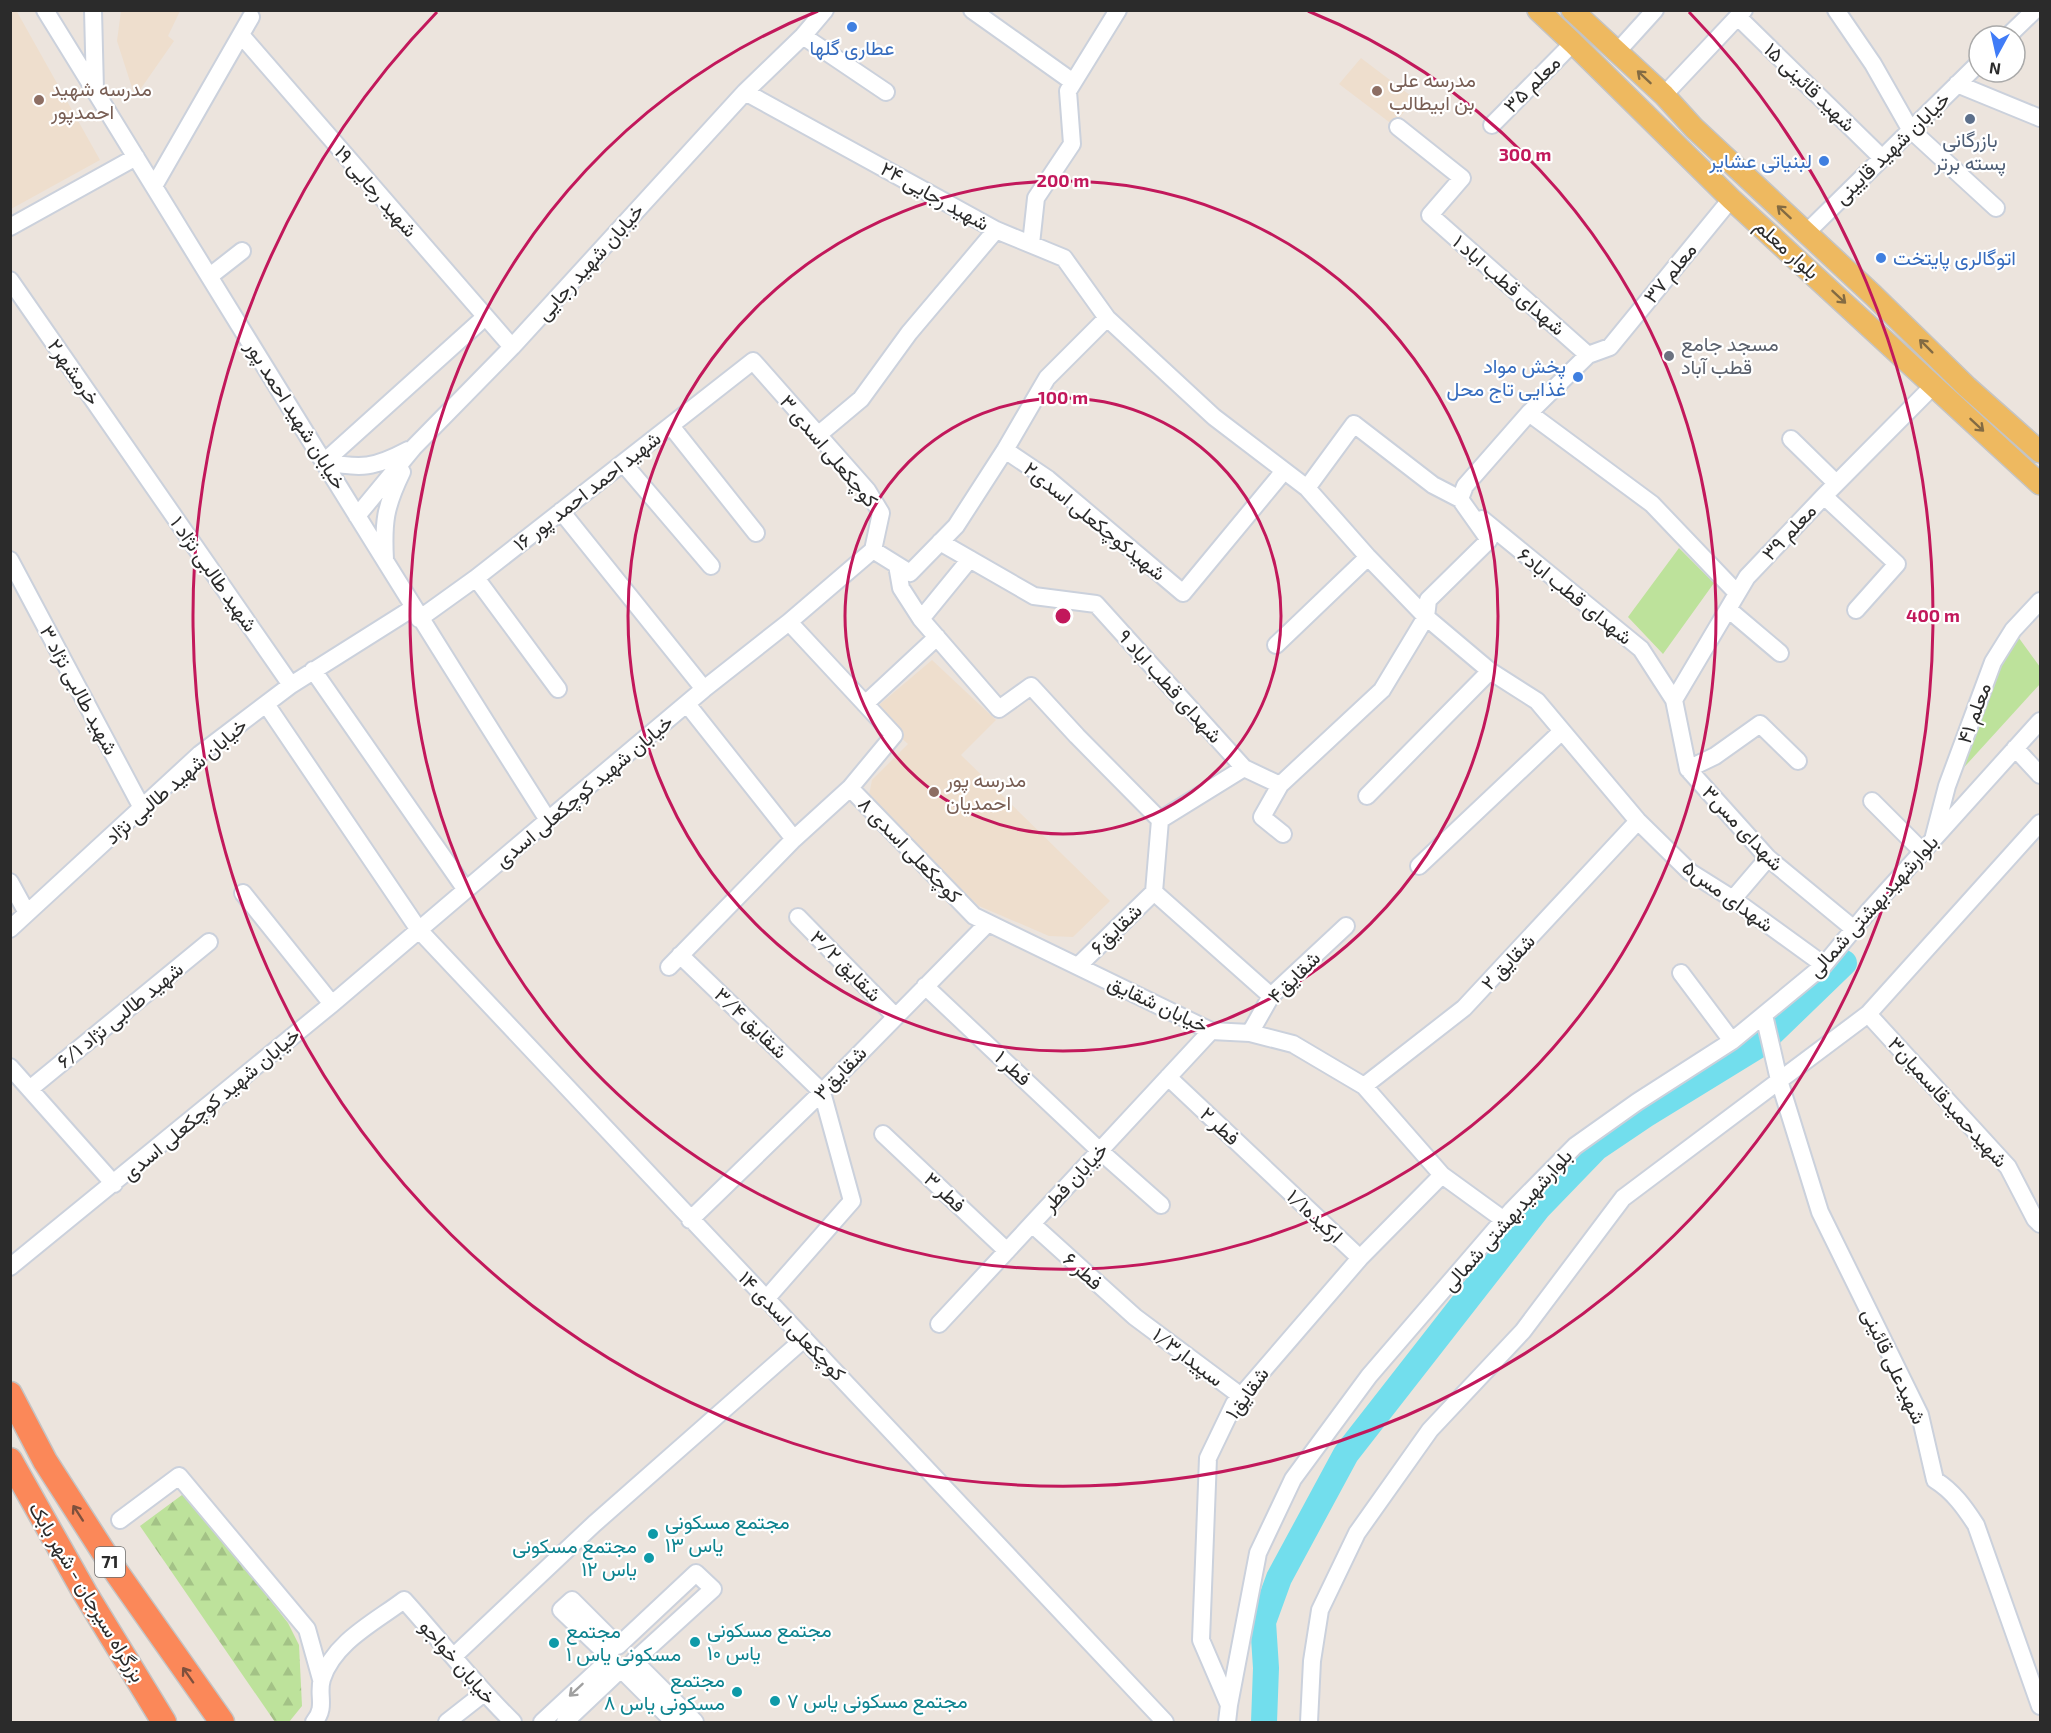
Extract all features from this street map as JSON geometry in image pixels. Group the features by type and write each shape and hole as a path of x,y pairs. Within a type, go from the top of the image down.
{"highway":[{"name":"بزرگراه سیرجان - شهر بابک","path":"10,1394 45,1461 99,1545 222,1722"},
{"name":"بزرگراه سیرجان - شهر بابک","path":"10,1460 85,1593 164,1722"}],"main road":[{"name":"بلوار معلم","path":"1538,10 1731,199 1934,386 1960,395 2040,452"},
{"name":"بلوار معلم","path":"1572,10 1664,95 1694,128 1873,295 2040,484"},
{"path":"1679,147 1694,128"}],"street":[{"name":"خیابان شهید احمد پور","path":"45,10 416,614 548,820"},
{"path":"93,10 95,91"},
{"name":"خیابان شهید رجایی","path":"357,516 414,447 512,347 745,92 803,36 825,10"},
{"path":"972,10 1073,82"},
{"path":"1031,244 1036,198 1072,144 1068,91 1118,10"},
{"path":"1617,52 1655,10"},
{"path":"1836,10 1873,64 1910,129 1996,208"},
{"path":"2021,24 2036,10"},
{"path":"1664,95 1741,14"},
{"name":"شهید قائینی ۱۵","path":"1741,14 1881,157"},
{"path":"154,186 251,17"},
{"name":"شهید رجایی ۱۹","path":"241,35 512,347"},
{"path":"803,36 886,92"},
{"name":"معلم ۳۵","path":"1492,125 1573,43"},
{"name":"خیابان شهید قایینی","path":"1806,233 1967,74"},
{"path":"1957,84 2040,118"},
{"name":"شهید رجایی ۲۴","path":"745,92 996,230 1064,258 1107,318 1214,417 1307,488 1368,557"},
{"name":"شهدای قطب اباد ۱","path":"1398,127 1462,178 1430,215 1588,355"},
{"path":"10,227 136,157"},
{"name":"معلم ۳۷","path":"1588,355 1610,347 1731,199"},
{"path":"818,435 861,399 909,333 996,230"},
{"path":"210,276 242,251"},
{"name":"خرمشهر۲","path":"10,280 137,463"},
{"path":"324,462 485,317"},
{"path":"873,550 910,573 956,526 1005,450 1047,378 1107,318"},
{"path":"1461,501 1465,486 1477,471 1529,413 1588,355"},
{"name":"کوچکعلی اسدی ۳","path":"753,361 867,490 881,513 873,550"},
{"name":"شهید احمد احمد پور ۱۶","path":"416,614 476,578 753,361"},
{"name":"معلم ۳۹","path":"1674,700 1747,577 1836,483 1934,386"},
{"path":"1529,413 1652,504 1737,593"},
{"path":"1283,834 1262,817 1280,785 1382,690 1426,617 1428,600 1489,540 1461,501 1433,485 1354,424 1307,488"},
{"path":"671,426 756,533"},
{"path":"1791,439 1836,483"},
{"path":"324,462 367,467 386,462 414,447"},
{"path":"385,562 384,531 388,500 414,447"},
{"name":"شهیدکوچکعلی اسدی۲","path":"1005,450 1048,479 1183,593 1284,471"},
{"name":"شهید طالبی نژاد ۱","path":"137,463 291,685"},
{"path":"623,463 711,566"},
{"path":"1824,496 1897,564 1856,610"},
{"name":"شهدای قطب اباد۶","path":"1461,501 1641,649 1674,700"},
{"path":"561,511 704,689"},
{"path":"921,619 970,559 940,542"},
{"name":"خیابان شهید کوچکعلی اسدی","path":"10,1267 332,1004 704,689 789,622 873,550"},
{"path":"1276,645 1368,557"},
{"name":"شهدای مس۵","path":"1368,557 1426,617 1490,671 1537,701 1638,821 1690,872 1733,899 1824,965"},
{"name":"شهدای قطب اباد ۹","path":"970,559 1034,596 1096,604 1244,768"},
{"path":"897,565 901,588 921,619 999,709 1031,686 1160,820 1154,892 1271,996"},
{"name":"شهید طالبی نژاد ۳","path":"14,566 142,808"},
{"path":"476,578 558,689"},
{"name":"معلم ۴۱","path":"1928,846 1947,786 1993,662 2013,630 2040,601"},
{"path":"1728,609 1780,653"},
{"name":"خیابان شهید طالبی نژاد","path":"10,929 200,754 314,670 416,614"},
{"name":"کوچکعلی اسدی ۸","path":"789,622 894,735 850,788 981,919"},
{"path":"865,704 937,637"},
{"path":"314,670 466,890"},
{"path":"1367,796 1490,671"},
{"name":"شهدای مس۳","path":"1674,700 1688,768 1768,858 1854,929"},
{"name":"کوچکعلی اسدی ۱۴","path":"266,704 419,930 1165,1722"},
{"path":"687,704 794,839 850,788"},
{"name":"بلوارشهیدبهشتی شمالی","path":"1227,1722 1258,1553 1293,1479 1370,1377 1512,1210 1575,1146 1637,1102 1732,1041 1824,965 1928,846 2020,753 2040,721"},
{"path":"1688,768 1715,756 1760,724 1798,761"},
{"path":"1419,866 1562,732"},
{"path":"2020,753 2040,775"},
{"path":"1160,820 1244,768 1280,785"},
{"path":"1872,801 1928,846"},
{"name":"شقایق ۲","path":"1364,1086 1464,1008 1638,821"},
{"path":"1310,1722 1312,1661 1320,1610 1357,1533 1430,1430 1523,1331 1623,1198 1868,1014 2040,823"},
{"name":"شقایق ۳/۴","path":"794,839 675,961 822,1092"},
{"path":"1733,899 1768,858"},
{"path":"10,882 27,914"},
{"name":"شقایق۶","path":"1078,966 1154,892"},
{"path":"243,893 332,1004"},
{"name":"شقایق ۳/۲","path":"798,917 895,1016"},
{"name":"خیابان شقایق","path":"981,919 1211,1031 1250,1033 1293,1044 1364,1086 1442,1175 1504,1220"},
{"name":"شقایق۳","path":"690,1220 822,1092 925,986 981,919"},
{"name":"شقایق۴","path":"1250,1033 1271,996 1346,926"},
{"name":"شهید طالبی نژاد ۶/۱","path":"30,1089 209,942"},
{"path":"1681,973 1732,1041"},
{"name":"فطر ۱","path":"925,986 1100,1151 1161,1205"},
{"name":"شهیدحمیدقاسمیان۳","path":"1868,1014 2008,1167 2035,1219 2040,1224"},
{"name":"شهیدعلی قائینی","path":"1764,1015 1779,1080 1820,1212 1920,1415 1935,1480 1944,1485 1962,1504 1976,1525 2040,1706"},
{"name":"خیابان فطر","path":"939,1324 1211,1031"},
{"path":"10,1066 114,1184"},
{"name":"فطر ۲","path":"1168,1077 1271,1175"},
{"path":"766,1299 852,1201 822,1092"},
{"name":"فطر ۳","path":"883,1134 1007,1251"},
{"name":"ارکیده۱/۱","path":"1271,1175 1360,1258"},
{"name":"شقایق۱","path":"1229,1705 1201,1640 1208,1458 1240,1396 1360,1258 1442,1175"},
{"name":"فطر ۶","path":"1032,1224 1135,1317"},
{"name":"سپیدار۱/۳","path":"1135,1317 1240,1396"},
{"path":"454,1656 594,1524 804,1339"},
{"path":"120,1520 179,1476 307,1629 321,1679 321,1720"},
{"path":"542,1722 621,1658 713,1589 696,1573 621,1658 565,1722"},
{"name":"خیابان خواجو","path":"321,1679 339,1648 404,1600 484,1693 513,1722"},
{"path":"567,1605 621,1658 694,1722"},
{"path":"621,1658 674,1722"},
{"path":"447,1722 484,1693"}],"shaded area":[{"name":"مدرسه شهید احمدپور","path":"16,10 100,160 11,209 10,11"},
{"path":"121,11 180,11 168,36 174,41 135,97 117,41"},
{"name":"مدرسه علی بن ابیطالب","path":"1361,58 1415,99 1393,125 1339,84"},
{"name":"مدرسه پور احمدیان","path":"932,660 996,720 961,755 1110,901 1073,937 1049,936 979,906 867,805 872,780 908,744 872,711"}],"green space":[{"path":"1679,548 1714,583 1663,654 1628,617"},
{"path":"2008,623 2040,667 2040,684 1947,786"},
{"path":"186,1492 288,1623 299,1645 302,1706 289,1722 275,1722 140,1526"}],"waterway":[{"path":"1264,1722 1266,1668 1263,1622 1279,1578 1346,1454 1538,1208 1596,1148 1759,1045 1844,963"}],"place":[{"name":"عطاری گلها","path":"852,27"},
{"name":"مدرسه علی بن ابیطالب","path":"1377,91"},
{"name":"مدرسه شهید احمدپور","path":"39,100"},
{"name":"بازرگانی پسته برتر","path":"1970,119"},
{"name":"لبنیاتی عشایر","path":"1824,161"},
{"name":"اتوگالری پایتخت","path":"1881,258"},
{"name":"مسجد جامع قطب آباد","path":"1669,356"},
{"name":"پخش مواد غذایی تاج محل","path":"1578,377"},
{"name":"مدرسه پور احمدیان","path":"934,792"},
{"name":"مجتمع مسکونی یاس ۱۳","path":"653,1534"},
{"name":"مجتمع مسکونی یاس ۱۲","path":"649,1558"},
{"name":"مجتمع مسکونی یاس ۱۰","path":"695,1642"},
{"name":"مجتمع مسکونی یاس ۱","path":"554,1643"},
{"name":"مجتمع مسکونی یاس ۸","path":"737,1692"},
{"name":"مجتمع مسکونی یاس ۷","path":"775,1701"}]}
